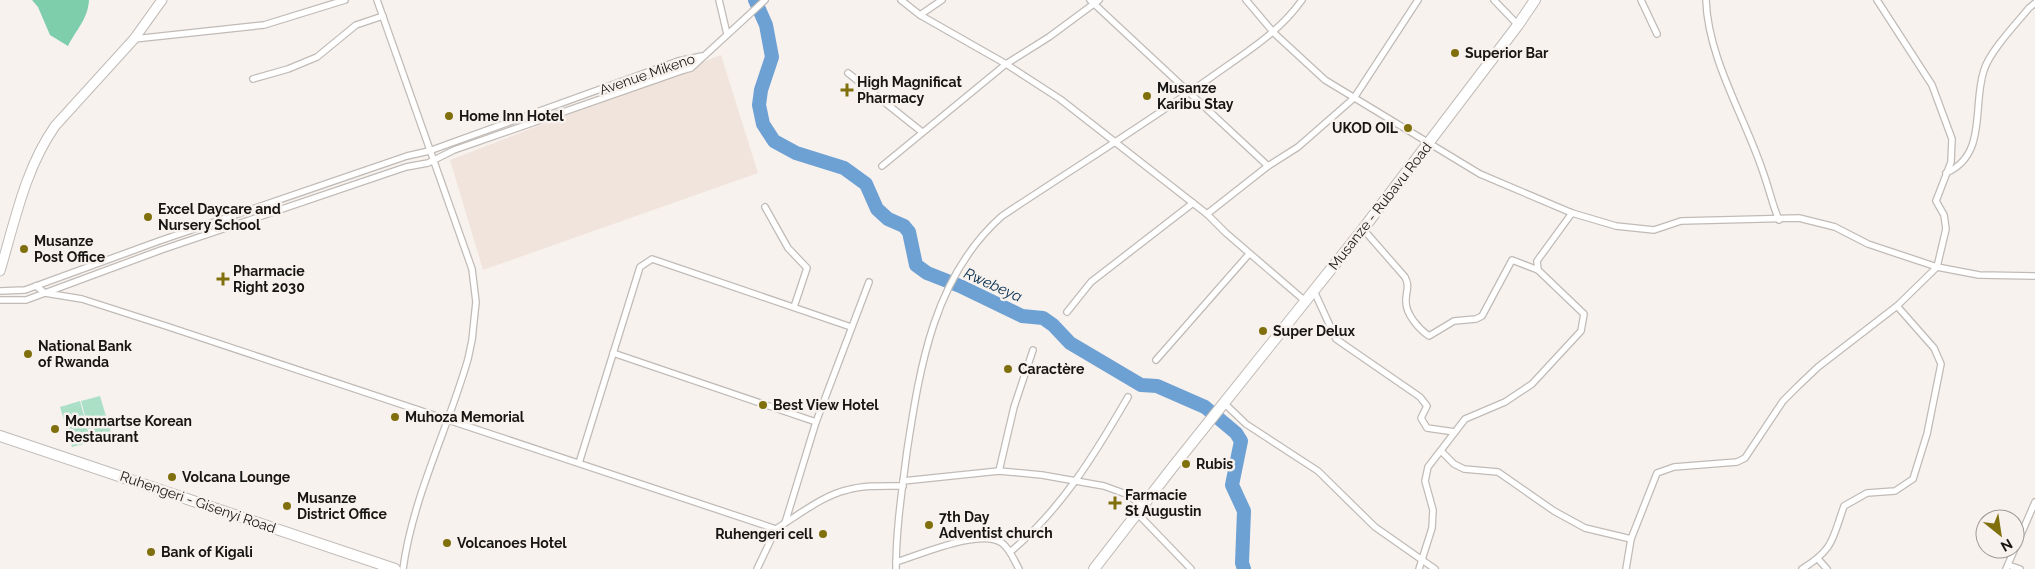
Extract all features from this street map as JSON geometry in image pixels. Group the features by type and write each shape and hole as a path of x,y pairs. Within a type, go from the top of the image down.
{"highway":[{"name":"Musanze - Rubavu Road","path":"1140,510 1363,229 1535,0"},
{"name":"Ruhengeri - Gisenyi Road","path":"0,436 395,569"},
{"path":"1094,569 1140,510"}],"main road":[{"path":"0,271 28,178 38,152 55,126 134,39 162,0"}],"street":[{"path":"134,39 264,25 345,0"},
{"path":"377,0 428,151 467,252 476,302 468,359 446,419 412,526 403,569"},
{"path":"719,0 727,34"},
{"path":"702,56 765,0"},
{"path":"901,0 920,14 1006,64 1060,99 1207,214 1305,301"},
{"path":"920,14 942,0"},
{"path":"1246,0 1274,32 1312,69 1354,98 1480,174 1572,213 1616,226 1654,230 1681,221 1799,218 1835,227 1868,244 1937,266 1979,275 2035,276"},
{"path":"1019,569 1010,552 1002,543 983,538 960,542 896,566 898,522 918,380 944,296 960,263 984,232 1002,216 1189,93 1274,32 1288,19 1302,0"},
{"path":"1207,214 1268,166 1298,147 1354,98 1418,0"},
{"path":"1494,0 1518,25"},
{"path":"1641,0 1657,34"},
{"path":"1706,0 1712,37 1764,172 1768,193 1779,220"},
{"path":"1626,569 1631,539 1657,473 1674,466 1737,462 1745,458 1782,401 1818,367 1897,306 1937,266 1946,229 1944,215 1936,201 1951,162 1952,139 1932,85 1877,0"},
{"path":"882,166 1006,64 1049,37 1094,1 1268,166"},
{"path":"1946,174 1954,170 1963,161 1973,145 1978,126 1984,69 2029,8 2035,3"},
{"path":"253,79 288,69 317,57 356,25 383,16"},
{"name":"Avenue Mikeno","path":"0,291 25,290 389,162 428,151 678,61 702,56"},
{"name":"Avenue Mikeno","path":"0,300 26,300 253,218 432,160 454,150 691,68 702,56"},
{"path":"848,73 922,132"},
{"path":"1067,312 1091,282 1192,203"},
{"path":"765,207 788,248 807,268 794,307"},
{"path":"1538,270 1537,261 1572,213"},
{"path":"1363,229 1405,278 1409,285 1407,307 1419,329 1429,336 1454,321 1476,319 1482,316 1512,260 1538,270 1584,314 1581,331 1532,384 1505,402 1465,419 1428,467 1425,481 1433,510 1432,528 1419,569"},
{"path":"1156,360 1250,254"},
{"path":"579,463 640,267 652,258 851,327"},
{"path":"64,294 70,273"},
{"path":"785,523 816,422 869,282"},
{"path":"36,286 45,292 64,294 169,327 776,529"},
{"path":"1314,291 1336,339 1420,397 1426,406 1421,418 1427,428 1455,432"},
{"path":"1802,569 1818,559 1830,547 1844,506 1867,493 1895,491 1913,479 1927,434 1942,364 1934,348 1897,306"},
{"path":"999,471 1014,407 1033,350"},
{"path":"613,353 816,422"},
{"path":"1010,552 1045,520 1075,482 1128,397"},
{"path":"1222,406 1318,471 1375,528 1435,569"},
{"path":"1441,451 1454,464 1464,469 1498,472 1554,511 1586,528 1631,539"},
{"path":"757,569 776,529 833,494 869,486 999,471 1042,475 1112,489 1126,494 1191,569"},
{"path":"2020,569 2007,567 2035,502"},
{"path":"1818,559 1828,569"}],"shaded area":[{"path":"721,55 758,173 483,270 450,160"}],"green space":[{"path":"32,0 89,0 84,19 68,46 50,35 38,7"},
{"path":"100,396 112,436 92,442 81,401"},
{"path":"80,401 91,442 72,447 60,407"}],"waterway":[{"name":"Rwebeya","path":"755,0 766,25 772,57 761,90 759,105 763,124 774,141 796,153 844,168 866,184 877,209 888,219 904,226 909,232 916,265 927,273 960,286 1022,316 1043,318 1053,325 1070,343 1141,385 1157,386 1205,407 1236,433 1241,441 1232,485 1244,511 1242,563 1244,569"}],"place":[{"name":"Superior Bar","path":"1455,53"},
{"name":"High Magnificat Pharmacy","path":"847,90"},
{"name":"Musanze Karibu Stay","path":"1147,96"},
{"name":"Home Inn Hotel","path":"449,116"},
{"name":"UKOD OIL","path":"1408,128"},
{"name":"Excel Daycare and Nursery School","path":"148,217"},
{"name":"Musanze Post Office","path":"24,249"},
{"name":"Pharmacie Right 2030","path":"223,279"},
{"name":"Super Delux","path":"1263,331"},
{"name":"National Bank of Rwanda","path":"28,354"},
{"name":"Caractère","path":"1008,369"},
{"name":"Best View Hotel","path":"763,405"},
{"name":"Muhoza Memorial","path":"395,417"},
{"name":"Monmartse Korean Restaurant","path":"55,429"},
{"name":"Rubis","path":"1186,464"},
{"name":"Volcana Lounge","path":"172,477"},
{"name":"Farmacie St Augustin","path":"1115,503"},
{"name":"Musanze District Office","path":"287,506"},
{"name":"7th Day Adventist church","path":"929,525"},
{"name":"Ruhengeri cell","path":"823,534"},
{"name":"Volcanoes Hotel","path":"447,543"},
{"name":"Bank of Kigali","path":"151,552"}]}
